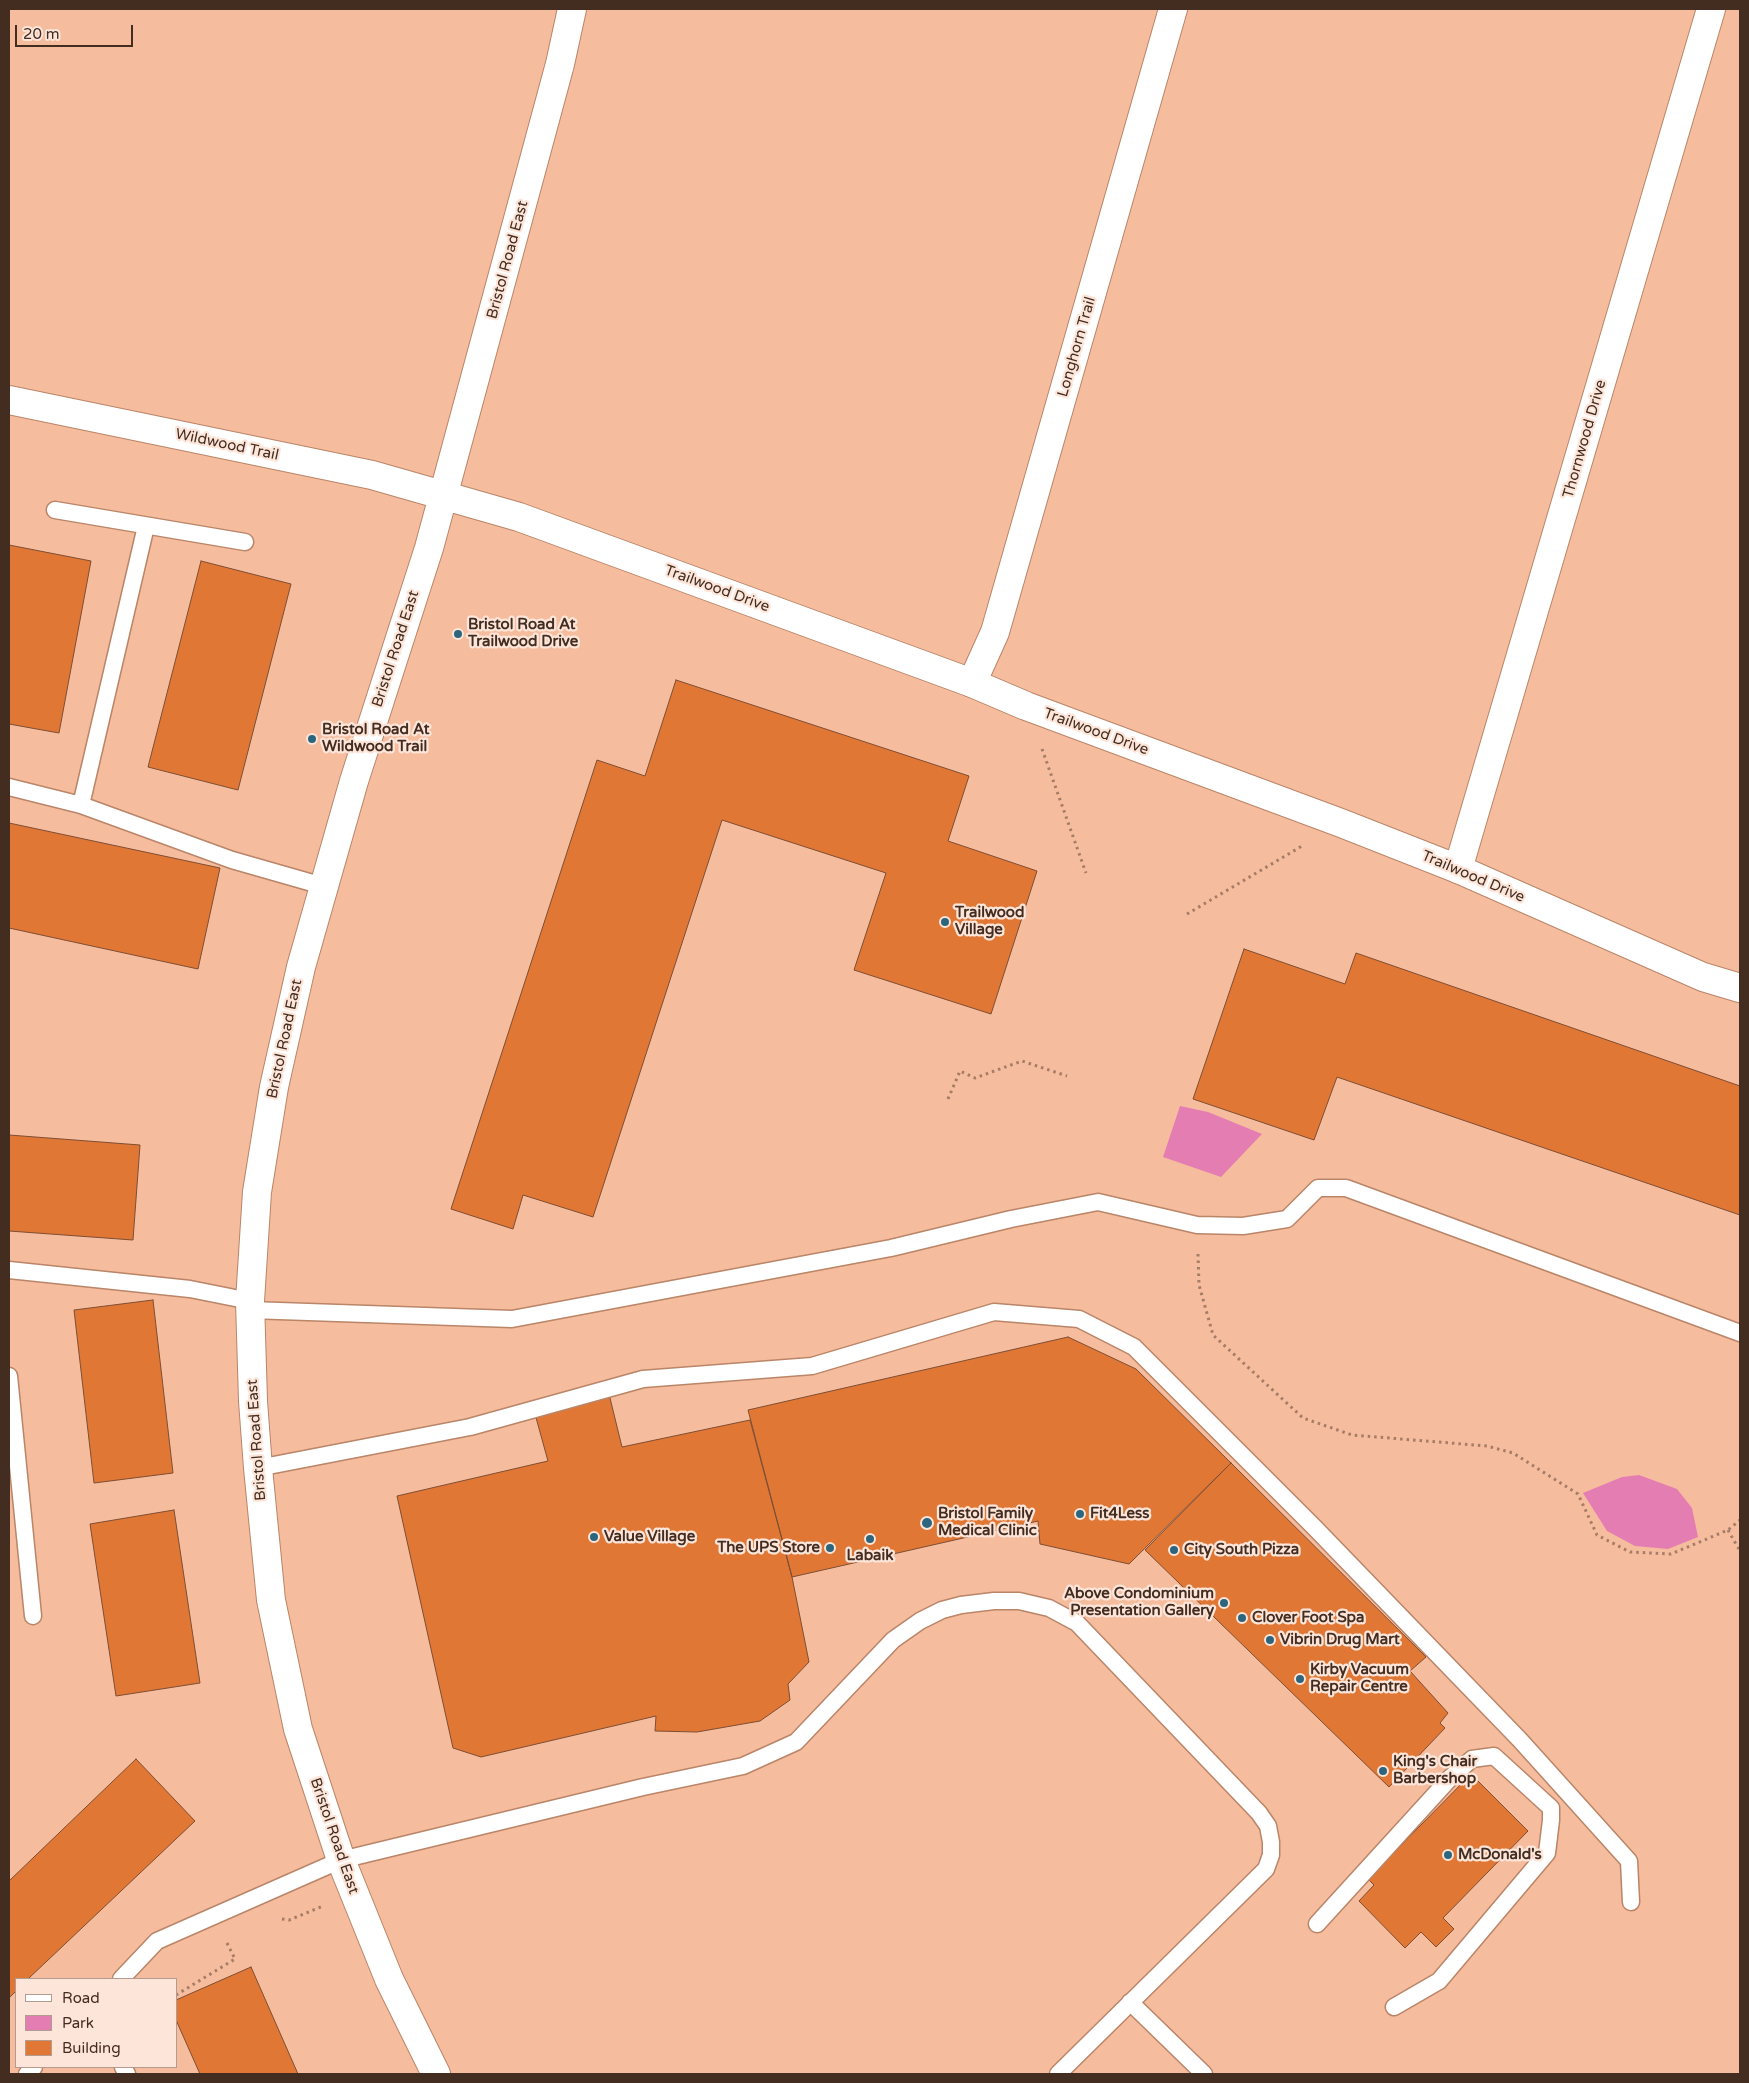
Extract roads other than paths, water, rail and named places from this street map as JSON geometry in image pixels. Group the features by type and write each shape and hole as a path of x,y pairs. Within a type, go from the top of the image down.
{"street":[{"name":"Bristol Road East","path":"436,2074 389,1979 341,1860 296,1720 271,1600 253,1401 250,1305 257,1192 274,1087 301,967 354,781 429,548 560,64 572,9"},
{"name":"Longhorn Trail","path":"972,682 995,632 1173,9"},
{"name":"Thornwood Drive","path":"1458,869 1711,9"},
{"name":"Wildwood Trail","path":"9,400 372,475 443,496"},
{"name":"Trailwood Drive","path":"443,496 519,517 972,682 1026,706 1341,823 1458,869 1703,978 1740,988"}],"lane":[{"path":"55,510 245,542"},
{"path":"81,805 146,526"},
{"path":"9,787 81,805 232,860 323,886"},
{"path":"9,1270 190,1289 250,1305 512,1319 891,1248 1098,1202 1197,1225 1243,1226 1287,1219 1318,1188 1346,1188 1740,1333"},
{"path":"258,1468 470,1427 643,1379 812,1366 994,1312 1079,1319 1134,1347 1315,1528 1520,1740 1629,1862 1631,1902"},
{"path":"9,1376 33,1616"},
{"path":"122,1978 157,1940 341,1860 643,1787 743,1766 796,1742 893,1640 920,1621 942,1610 961,1605 994,1601 1019,1601 1049,1608 1077,1623 1259,1813 1268,1826 1271,1848 1266,1868 1058,2074"},
{"path":"1317,1924 1450,1776 1472,1759 1494,1756 1551,1808 1552,1820 1547,1853 1439,1981 1394,2007"},
{"path":"1130,2002 1204,2074"}],"place":[{"name":"Bristol Road At Trailwood Drive","path":"458,634"},
{"name":"Bristol Road At Wildwood Trail","path":"312,739"},
{"name":"Trailwood Village","path":"945,922"},
{"name":"Fit4Less","path":"1080,1514"},
{"name":"Bristol Family Medical Clinic","path":"927,1523"},
{"name":"Value Village","path":"594,1537"},
{"name":"Labaik","path":"870,1539"},
{"name":"The UPS Store","path":"830,1548"},
{"name":"City South Pizza","path":"1174,1550"},
{"name":"Above Condominium Presentation Gallery","path":"1224,1603"},
{"name":"Clover Foot Spa","path":"1242,1618"},
{"name":"Vibrin Drug Mart","path":"1270,1640"},
{"name":"Kirby Vacuum Repair Centre","path":"1300,1679"},
{"name":"King's Chair Barbershop","path":"1383,1771"},
{"name":"McDonald's","path":"1448,1855"}]}
